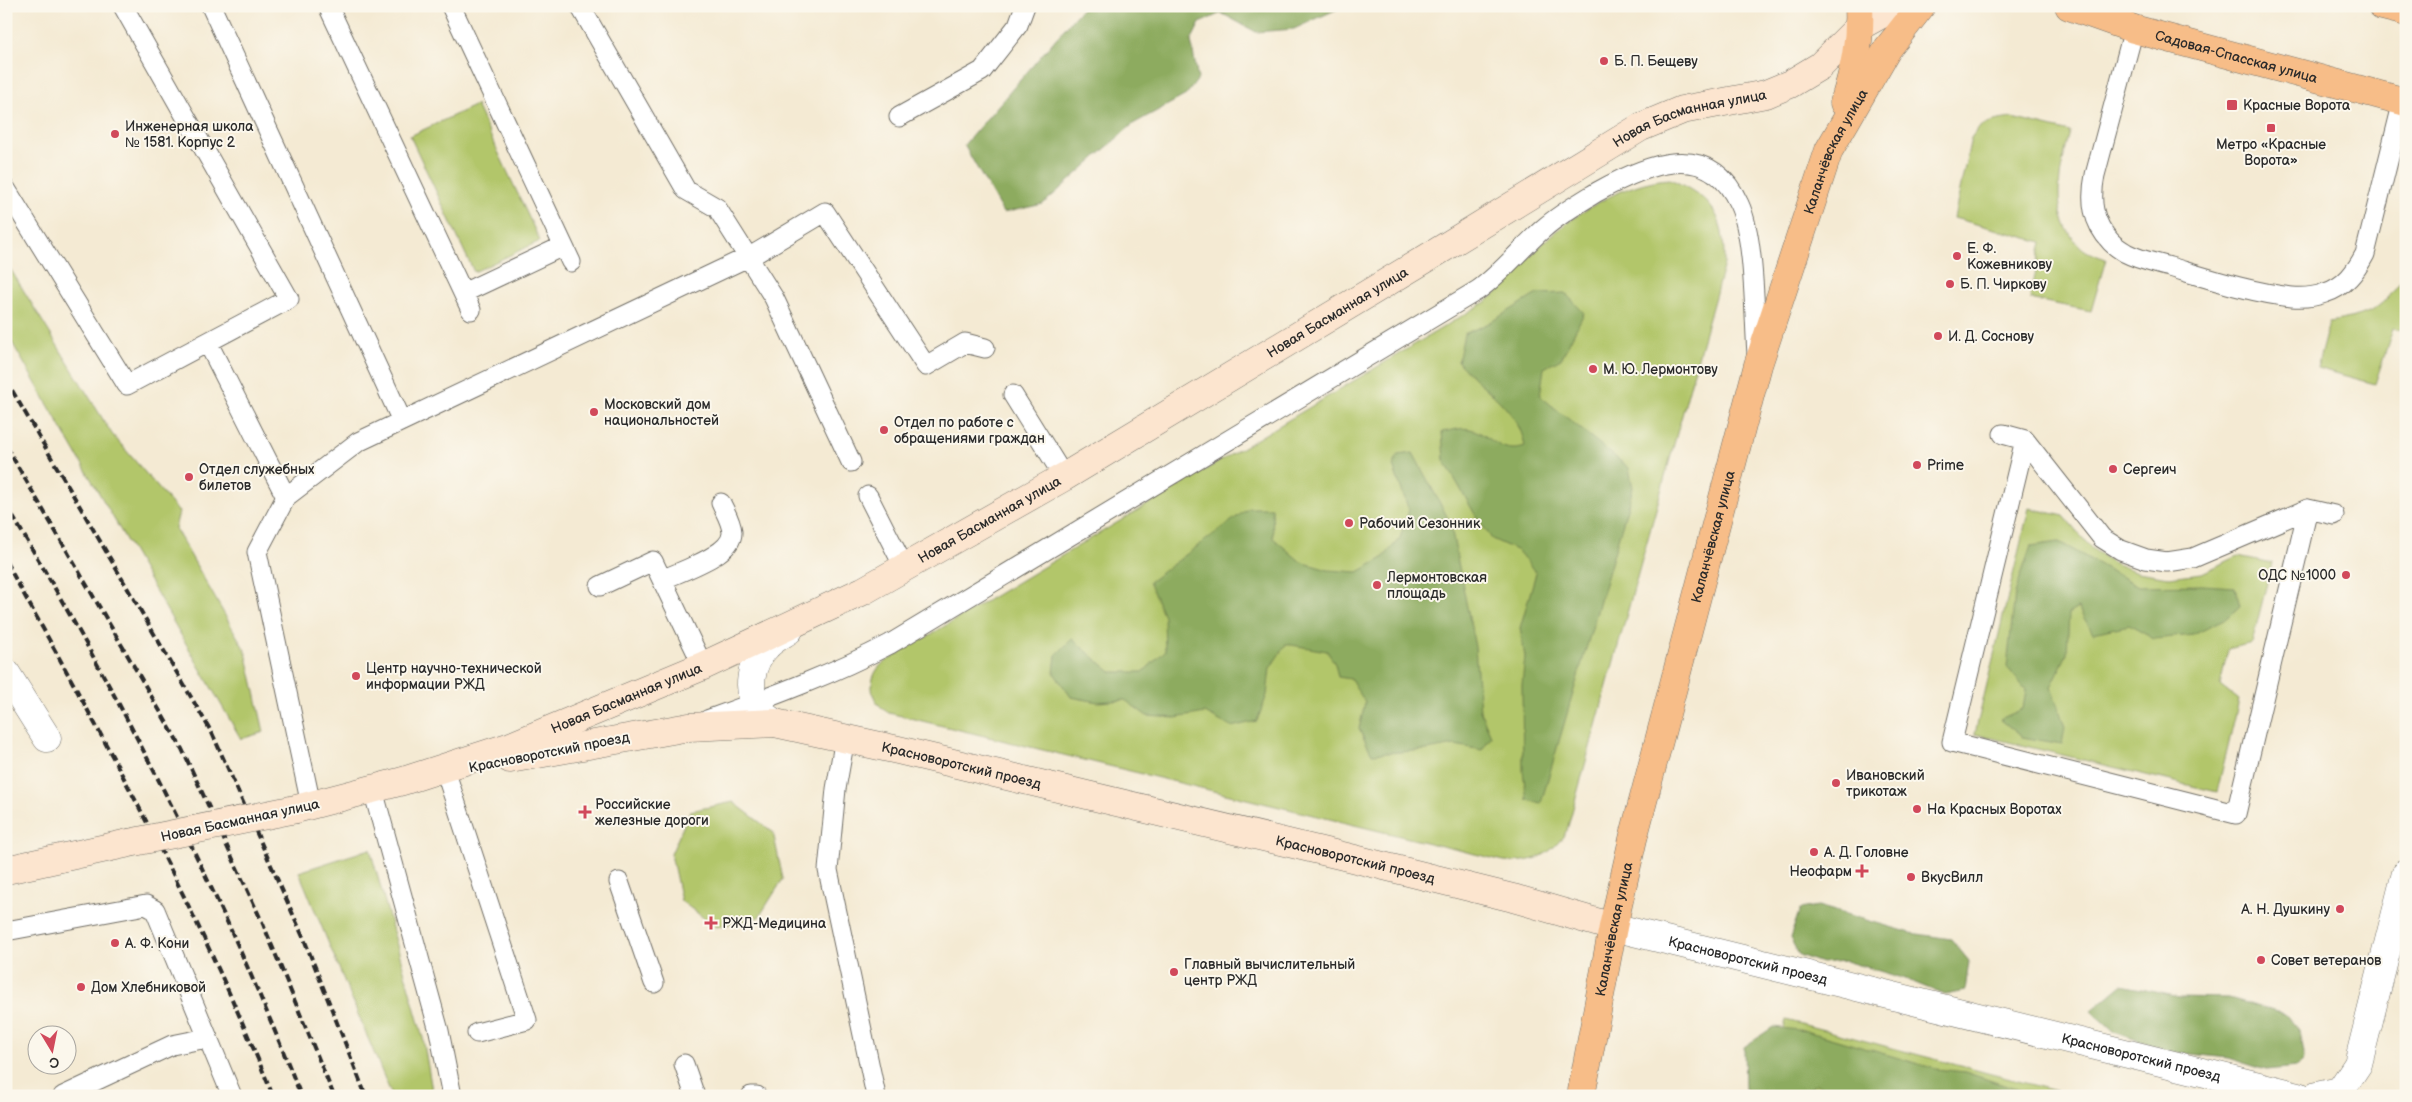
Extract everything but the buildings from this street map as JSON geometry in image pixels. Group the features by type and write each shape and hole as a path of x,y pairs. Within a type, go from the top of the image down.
{"main road":[{"name":"Новая Басманная улица","path":"6,870 304,807 403,781 511,746 703,666 799,623 905,569 1064,477 1641,126 1682,110 1766,94 1790,84 1820,66 1859,16 1896,6"},
{"name":"Каланчёвская улица","path":"1581,1096 1613,927 1633,839 1758,365 1829,150 1888,48 1921,6"},
{"name":"Садовая-Спасская улица","path":"2069,6 2134,29 2404,101"},
{"path":"2382,6 2406,12"},
{"path":"1829,150 1854,70 1859,16"},
{"name":"Красноворотский проезд","path":"403,781 689,727 776,723 1514,898 1613,927"}],"street":[{"path":"776,723 760,713 754,702 750,684 755,666 766,646 799,623"},
{"path":"6,673 47,738"},
{"path":"2317,1096 2340,1091 2358,1064 2406,874"},
{"name":"Красноворотский проезд","path":"1613,927 2241,1089 2300,1096"}],"lane":[{"path":"6,188 127,385 289,299 123,6"},
{"path":"210,6 402,420"},
{"path":"328,6 467,302 567,254 451,6"},
{"path":"580,6 686,190 717,208 774,298 851,462"},
{"path":"900,117 982,71 1018,25 1025,6"},
{"path":"2134,29 2095,175 2092,193 2093,211 2100,228 2112,243 2127,254 2218,281 2291,297 2309,297 2327,293 2344,284 2356,270 2365,254 2404,101"},
{"path":"689,727 799,687 852,664 890,644 1478,290 1503,270 1543,228 1566,211 1628,175 1646,167 1686,162 1704,166 1717,173 1729,186 1740,205 1747,234 1758,365"},
{"path":"304,807 256,552 286,497 358,442 402,420 497,367 597,318 748,258 825,212 926,366 965,343 985,348"},
{"path":"208,343 286,497"},
{"path":"1014,395 1064,477"},
{"path":"2003,434 2025,440 2102,538 2121,550 2146,559 2167,562 2193,558 2308,509 2334,515"},
{"path":"2025,440 1952,742 2236,814 2308,509"},
{"path":"868,496 905,569"},
{"path":"662,580 721,552 729,544 732,534 731,524 721,503"},
{"path":"600,586 653,561 703,666"},
{"path":"845,738 836,790 828,870 876,1096"},
{"path":"446,772 527,1020 477,1033"},
{"path":"373,790 440,1032 452,1096"},
{"path":"619,882 654,983"},
{"path":"6,931 146,905 155,910 232,1096"},
{"path":"63,1096 172,1045 207,1038"},
{"path":"684,1064 695,1096"},
{"path":"751,1096 757,1096"}],"green space":[{"path":"1084,6 1344,6 1294,29 1256,32 1221,13 1200,23 1191,41 1198,79 1186,95 1133,124 1043,204 1003,213 964,145"},
{"path":"476,105 540,241 474,272 410,136"},
{"path":"2012,118 2070,132 2060,177 2060,207 2070,234 2081,247 2089,253 2106,259 2091,311 2030,299 2042,242 1954,218 1971,138 1984,125"},
{"path":"1670,179 1697,194 1714,211 1722,233 1724,264 1567,830 1549,852 1524,861 1504,861 889,713 877,703 872,690 872,683 874,676 883,663 1487,301 1507,283 1537,249 1565,224 1581,213 1616,193 1634,186"},
{"path":"6,262 112,434 179,512 175,528 246,652 264,732 241,739 6,332"},
{"path":"2406,272 2406,331 2393,328 2375,384 2317,368 2329,322 2356,317 2375,309 2390,295"},
{"path":"1565,293 1584,313 1561,359 1544,368 1540,396 1629,468 1633,488 1541,803 1527,800 1523,771 1522,685 1525,657 1520,628 1536,573 1518,551 1492,539 1476,516 1444,460 1442,432 1470,429 1509,449 1525,447 1516,421 1499,400 1458,362 1464,334 1489,323 1537,294"},
{"path":"1413,453 1450,522 1475,647 1480,711 1491,736 1482,750 1455,745 1427,750 1372,754 1359,729 1365,702 1351,679 1338,677 1335,664 1327,651 1286,644 1270,668 1267,695 1257,721 1231,727 1205,713 1175,718 1147,716 1125,700 1098,702 1071,697 1054,673 1056,655 1072,639 1111,672 1143,672 1165,651 1164,616 1149,582 1249,508 1272,508 1273,538 1301,562 1328,570 1358,572 1383,558 1400,538 1409,510 1393,466 1398,455"},
{"path":"2029,508 2064,516 2091,548 2112,562 2137,572 2169,577 2202,573 2238,556 2272,563 2252,643 2228,649 2220,685 2239,700 2217,792 1975,734"},
{"path":"2059,542 2138,586 2202,585 2235,587 2240,606 2224,620 2193,635 2154,639 2129,625 2093,633 2078,608 2069,613 2067,654 2051,687 2065,727 2062,744 2022,737 2000,719 2023,709 2026,690 2007,667 2015,593 2031,546"},
{"path":"733,802 773,832 783,879 759,917 716,927 681,901 671,854 690,811"},
{"path":"370,849 423,1038 433,1096 392,1096 299,872"},
{"path":"1818,906 1911,933 1951,939 1969,961 1965,991 1945,995 1903,978 1845,961 1821,963 1799,955 1790,938 1800,909"},
{"path":"2122,985 2180,997 2228,998 2285,1014 2299,1030 2304,1059 2298,1067 2266,1070 2228,1058 2172,1052 2114,1032 2091,1011"},
{"path":"1786,1020 2075,1096 1808,1096 1773,1073"},
{"path":"1773,1027 1806,1031 1936,1069 1965,1072 2036,1096 1842,1096 1816,1084 1798,1096 1758,1096 1745,1089 1744,1047"}],"railway":[{"path":"6,380 212,733 304,939 366,1096"},
{"path":"6,446 182,749 263,924 334,1096"},
{"path":"6,505 89,648 166,794 237,944 301,1096"},
{"path":"6,562 114,759 182,892 214,959 273,1096"}],"place":[{"name":"Б. П. Бещеву","path":"1604,61"},
{"name":"Красные Ворота","path":"2232,105"},
{"name":"Метро «Красные Ворота»","path":"2271,128"},
{"name":"Инженерная школа № 1581. Корпус 2","path":"115,134"},
{"name":"Е. Ф. Кожевникову","path":"1957,256"},
{"name":"Б. П. Чиркову","path":"1950,284"},
{"name":"И. Д. Соснову","path":"1938,336"},
{"name":"М. Ю. Лермонтову","path":"1593,369"},
{"name":"Московский дом национальностей","path":"594,412"},
{"name":"Отдел по работе с обращениями граждан","path":"884,430"},
{"name":"Prime","path":"1917,465"},
{"name":"Сергеич","path":"2113,469"},
{"name":"Отдел служебных билетов","path":"189,477"},
{"name":"Рабочий Сезонник","path":"1349,523"},
{"name":"ОДС №1000","path":"2346,575"},
{"name":"Лермонтовская площадь","path":"1377,585"},
{"name":"Центр научно-технической информации РЖД","path":"356,676"},
{"name":"Ивановский трикотаж","path":"1836,783"},
{"name":"На Красных Воротах","path":"1917,809"},
{"name":"Российские железные дороги","path":"585,812"},
{"name":"А. Д. Головне","path":"1814,852"},
{"name":"Неофарм","path":"1862,871"},
{"name":"ВкусВилл","path":"1911,877"},
{"name":"А. Н. Душкину","path":"2340,909"},
{"name":"РЖД-Медицина","path":"711,923"},
{"name":"А. Ф. Кони","path":"115,943"},
{"name":"Совет ветеранов","path":"2261,960"},
{"name":"Главный вычислительный центр РЖД","path":"1174,972"},
{"name":"Дом Хлебниковой","path":"81,987"}]}
